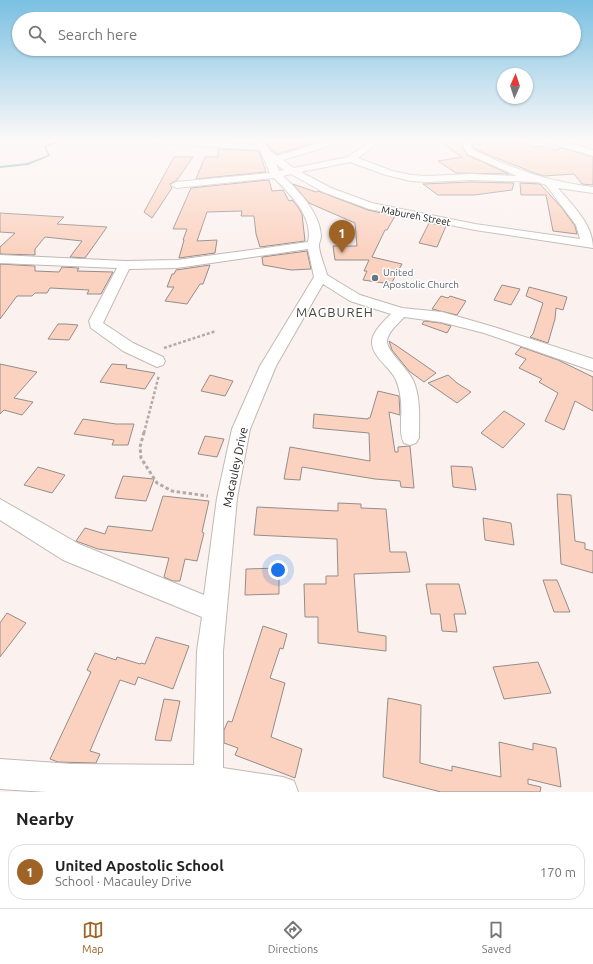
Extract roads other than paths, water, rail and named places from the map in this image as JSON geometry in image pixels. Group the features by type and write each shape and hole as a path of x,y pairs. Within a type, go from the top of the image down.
{"street":[{"path":"176,185 205,177"},
{"path":"285,177 303,204 312,223 315,236 313,245 322,277 355,298 402,312 442,317 489,330 593,365"},
{"name":"Mabureh Street","path":"305,177 327,190 381,210 529,236 590,243"},
{"path":"406,177 427,180 471,177 534,180"},
{"path":"526,177 551,184 593,190"},
{"path":"551,184 582,225 590,243"},
{"path":"0,259 125,265 194,263 313,245"},
{"path":"125,265 96,321 96,325 128,347 157,361"},
{"name":"Macauley Drive","path":"208,786 210,652 227,498 241,429 268,366 322,277"},
{"path":"402,312 386,329 380,339 381,348 401,373 410,398 410,438"},
{"path":"0,509 71,552 215,611"},
{"path":"0,774 208,786 282,792"}],"place":[{"name":"United Apostolic School","path":"342,253"},
{"name":"United Apostolic Church","path":"375,278"}],"district":[{"name":"MAGBUREH","path":"335,312"}]}
